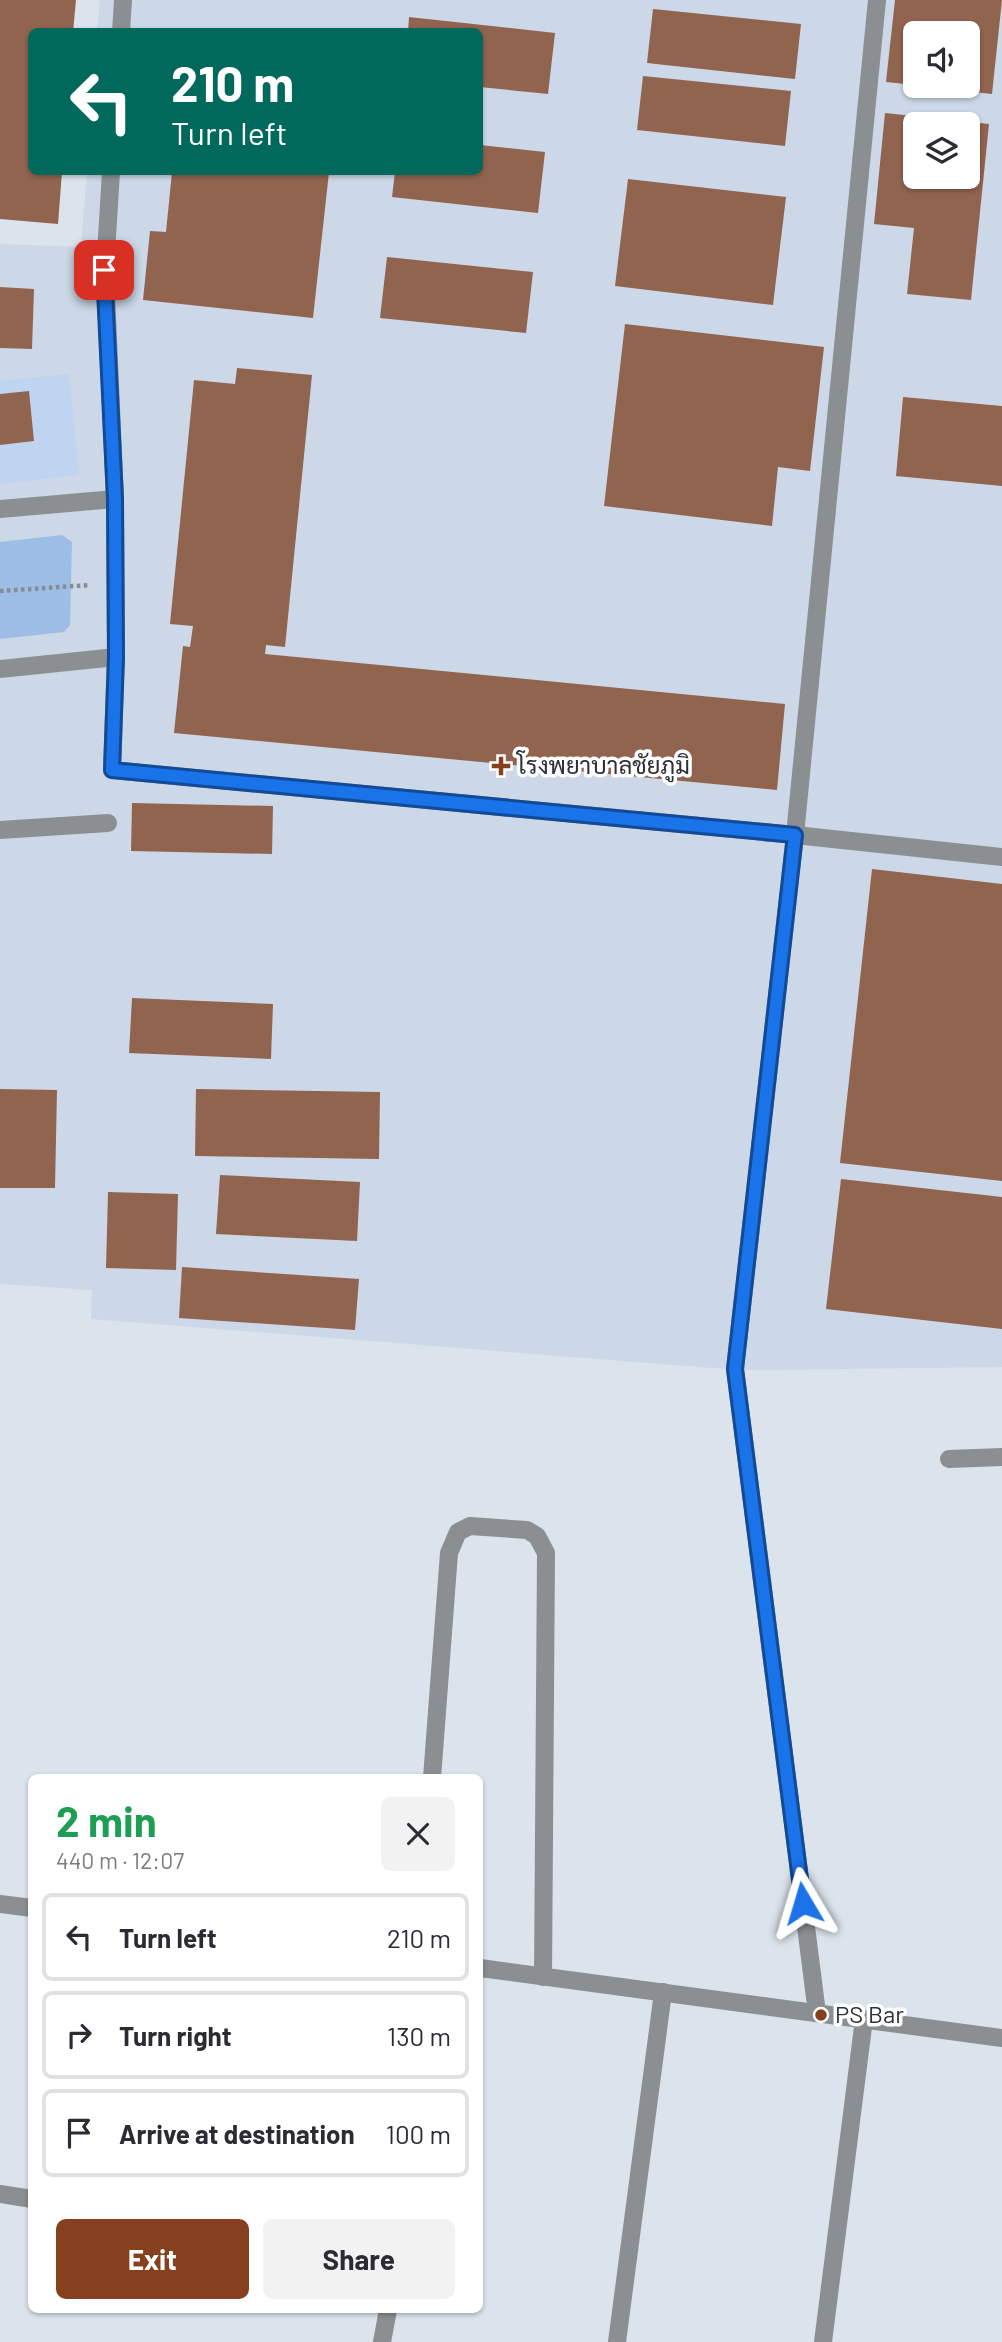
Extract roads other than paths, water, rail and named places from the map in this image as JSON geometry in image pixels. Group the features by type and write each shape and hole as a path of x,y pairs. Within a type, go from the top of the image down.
{"street":[{"path":"121,28 123,0"},
{"path":"817,2013 735,1369 795,835 877,0"},
{"path":"111,175 104,270 115,499 116,657 112,770 795,835 1002,858"},
{"path":"0,509 115,499"},
{"path":"0,669 116,657"},
{"path":"0,830 108,822"},
{"path":"949,1459 1002,1457"},
{"path":"432,1774 449,1553 458,1532 470,1526 527,1530 537,1536 546,1553 543,1977"},
{"path":"0,1904 28,1908"},
{"path":"483,1968 1002,2038"},
{"path":"617,2342 663,1992"},
{"path":"823,2342 864,2019"},
{"path":"0,2194 28,2198"},
{"path":"382,2342 387,2313"}],"place":[{"name":"โรงพยาบาลชัยภูมิ","path":"501,766"},
{"name":"PS Bar","path":"821,2015"}]}
